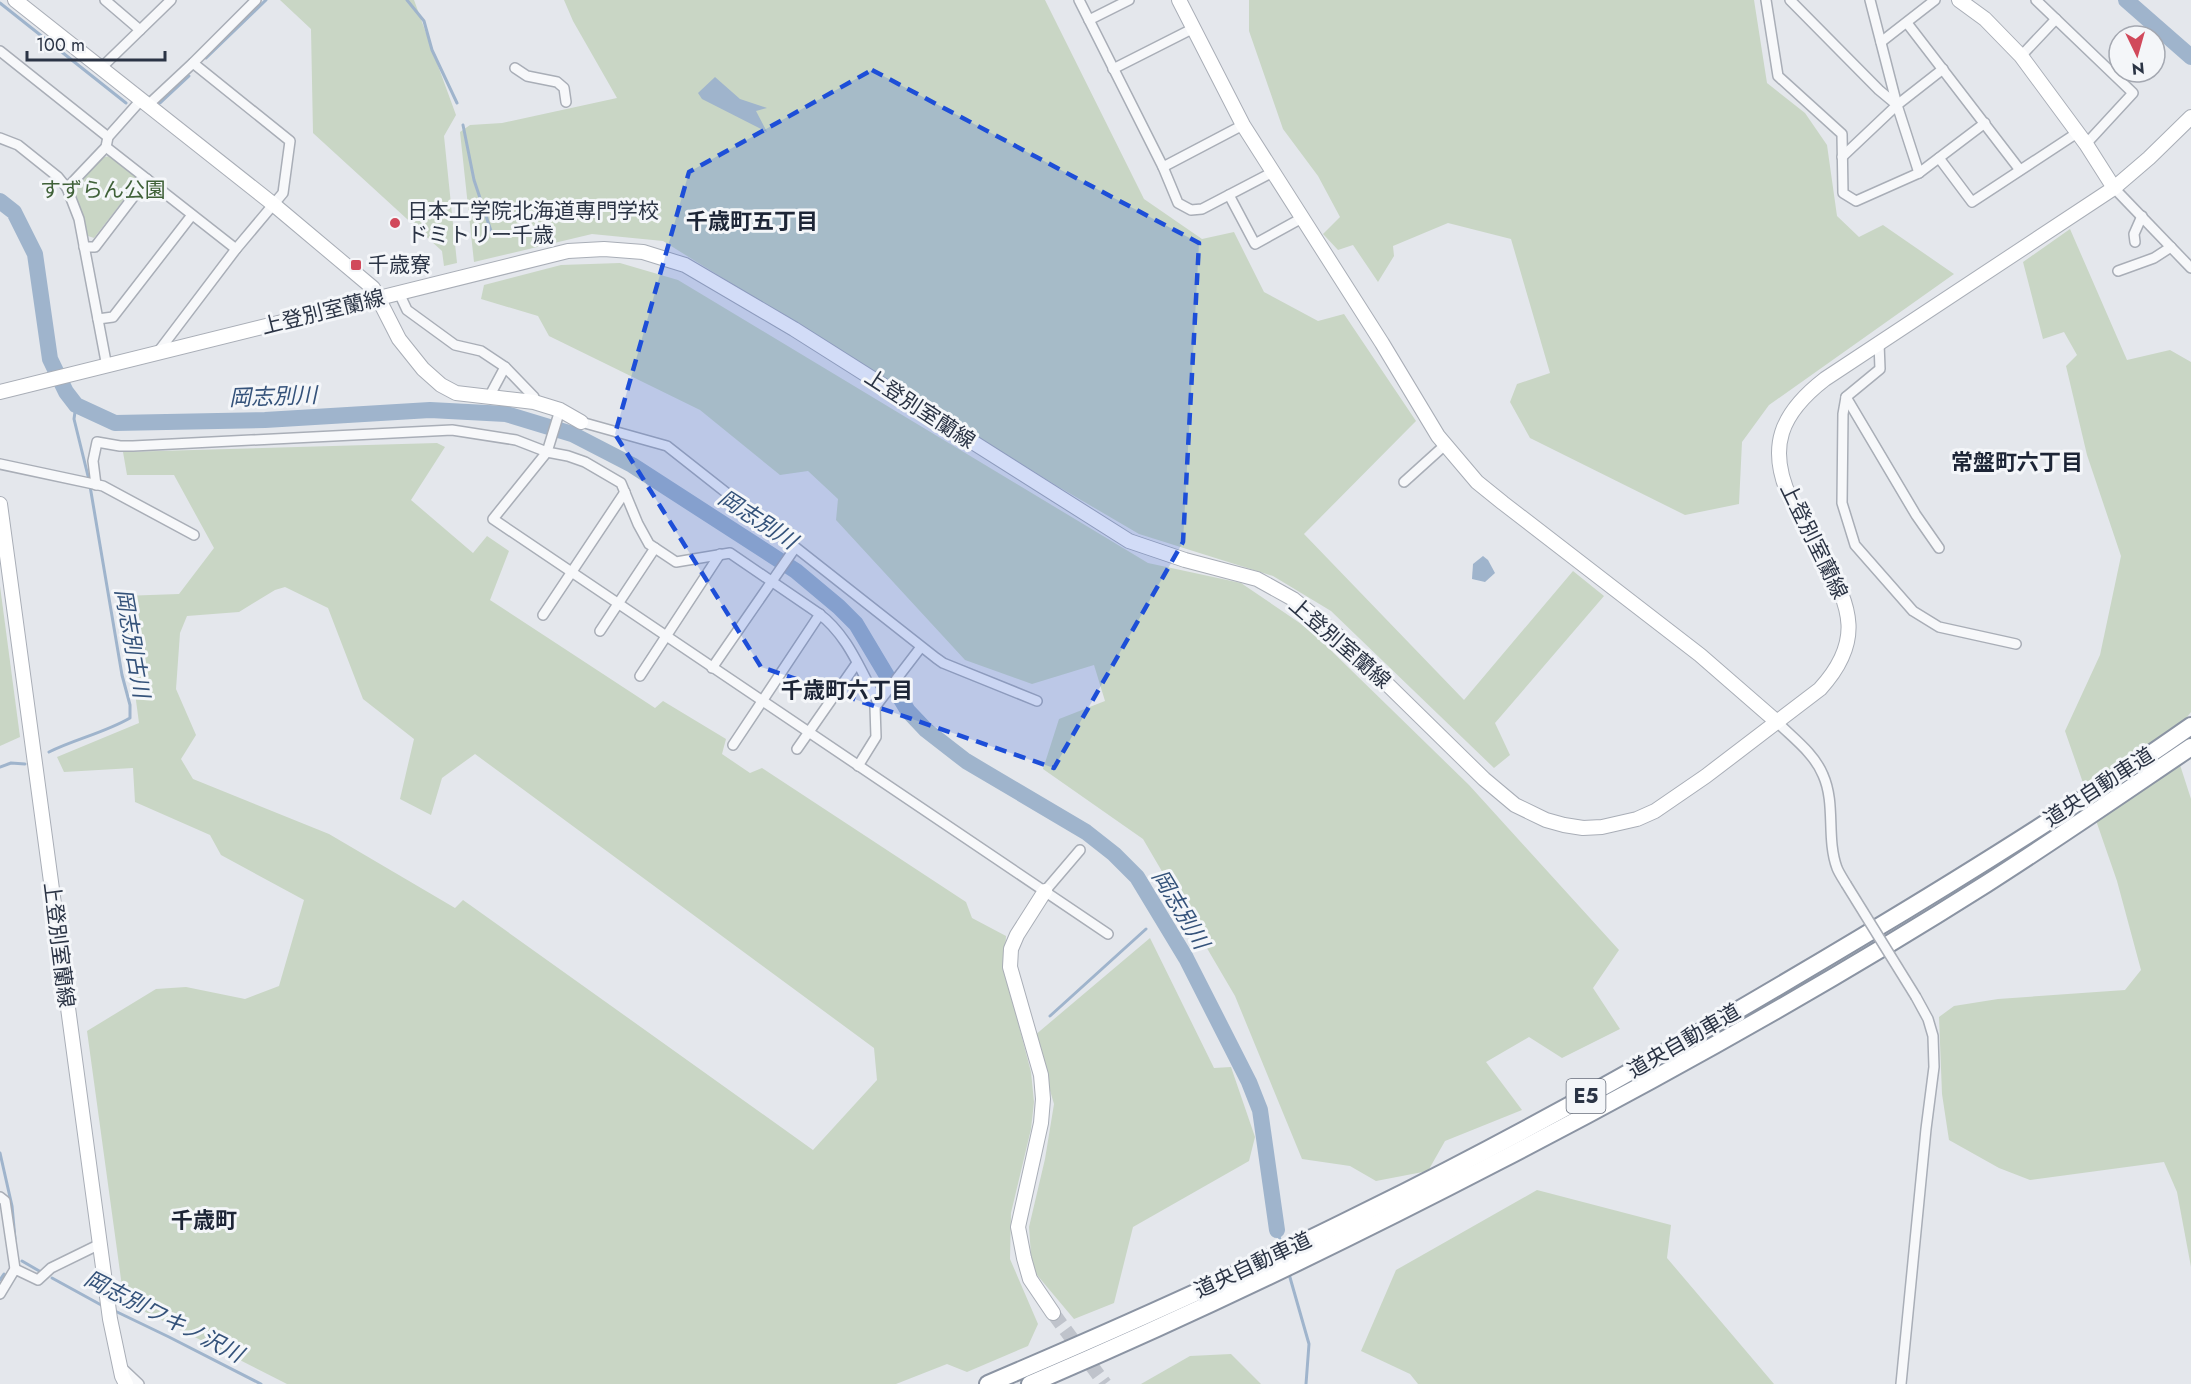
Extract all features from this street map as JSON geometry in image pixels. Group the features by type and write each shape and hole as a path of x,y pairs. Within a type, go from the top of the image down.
{"highway":[{"name":"道央自動車道","path":"1030,1384 1260,1282 1375,1225 1626,1095 1772,1014 1986,883 2158,759 2191,726"},
{"name":"道央自動車道","path":"988,1384 1119,1328 1355,1217 1480,1154 1784,984 2158,759 2191,747"}],"main road":[{"path":"15,0 273,204 373,288 399,339 423,369 436,381 456,393 534,402 558,417 581,422"},
{"path":"1179,0 1243,125 1445,445 1477,482 1700,655 1777,722"},
{"path":"1959,0 1985,19 2020,56 2086,144 2114,188"},
{"name":"上登別室蘭線","path":"0,392 568,251 604,249 643,252 685,265 794,329 1130,540 1185,560 1257,579 1293,599 1336,634 1484,779 1515,805 1546,820 1583,828 1602,827 1637,819 1655,811 1695,784 1820,689 1835,673 1844,656 1849,628 1844,598 1784,485 1780,468 1781,436 1789,415 1808,392 2114,188 2191,117"},
{"name":"上登別室蘭線","path":"0,504 110,1319 126,1384"},
{"path":"1045,891 1017,935 1011,949 1010,968 1041,1075 1043,1099 1041,1123 1018,1227 1030,1279 1053,1313"}],"street":[{"path":"105,0 140,30"},
{"path":"101,68 171,0"},
{"path":"68,188 107,142 145,103 193,63 256,0"},
{"path":"1079,0 1163,167 1178,203 1183,207 1197,210 1273,172"},
{"path":"1089,20 1129,0"},
{"path":"1766,0 1778,76 1842,134 1843,193 1856,201 1919,173 1985,123"},
{"path":"1790,0 1879,90 1897,105"},
{"path":"1870,0 1897,105 1919,173"},
{"path":"1881,42 1935,0"},
{"path":"2036,0 2133,93 2086,144"},
{"path":"2020,56 2056,19"},
{"path":"1907,23 2020,170"},
{"path":"1113,69 1194,28"},
{"path":"0,51 147,179 236,249"},
{"path":"156,354 236,249 283,193 290,141 193,63"},
{"path":"515,68 527,76 557,82 564,88 566,102"},
{"path":"1842,157 1897,105 1943,69"},
{"path":"1163,167 1243,125"},
{"path":"1939,158 1972,202 2077,133"},
{"path":"0,138 18,145 58,177 68,188 79,219 107,367"},
{"path":"84,247 95,247 147,179"},
{"path":"2114,188 2191,268"},
{"path":"1229,195 1255,244 1302,218"},
{"path":"98,320 113,317 192,215"},
{"path":"2135,242 2134,234 2142,216"},
{"path":"2118,271 2154,258 2171,247"},
{"path":"399,293 407,310 455,345 481,351 505,368 534,397 534,402"},
{"path":"1879,343 1880,369 1846,397 1843,414 1842,503 1855,545 1913,611 1939,627 2016,644"},
{"path":"489,397 505,368"},
{"path":"1846,397 1916,515 1939,548"},
{"path":"558,417 548,449 493,519 1108,934"},
{"path":"581,422 667,446 793,552 943,663 1037,701"},
{"path":"96,485 93,461 97,442 133,446 452,430 516,440 585,462 621,483 649,544 675,562 730,553 820,614 831,622 850,647 879,700"},
{"path":"1404,483 1445,445"},
{"path":"0,464 96,485 127,498 194,535"},
{"path":"543,615 625,492"},
{"path":"600,631 655,548"},
{"path":"712,668 793,552"},
{"path":"640,676 720,554"},
{"path":"733,745 820,614"},
{"path":"858,766 876,737 875,707 921,647"},
{"path":"797,749 857,663"},
{"path":"1777,722 1813,757 1823,774 1829,794 1837,869 1917,998 1928,1019 1933,1036 1934,1067 1901,1384"},
{"path":"1045,891 1080,850"},
{"path":"0,1197 5,1201 15,1269 0,1294"},
{"path":"15,1269 38,1280 51,1268 100,1244"},
{"path":"120,1366 139,1384"}],"highlighted area":[{"path":"872,70 1199,243 1183,542 1054,768 761,667 615,434 689,172"}],"green space":[{"path":"280,0 414,0 456,115 444,136 457,263 444,266 442,251 313,133 311,29"},
{"path":"564,0 1045,0 1144,199 1202,239 1234,232 1264,292 1318,321 1344,314 1416,421 1304,534 1464,700 1573,571 1604,596 1495,723 1510,755 1494,768 1331,611 1273,576 1139,534 1057,486 663,241 592,234 474,262 460,132 470,125 502,123 617,98 573,21"},
{"path":"1249,0 1754,0 1767,83 1805,113 1827,145 1837,216 1859,237 1883,225 1954,274 1769,405 1742,442 1739,504 1685,515 1530,438 1510,402 1517,384 1550,373 1511,239 1448,223 1393,246 1394,256 1378,282 1353,245 1338,250 1323,234 1340,217 1318,176 1283,129 1249,31"},
{"name":"すずらん公園","path":"110,156 136,177 136,184 94,238 85,235 75,189 99,158"},
{"path":"2070,229 2127,360 2170,350 2191,362 2191,712 2171,737 2191,799 2191,1267 2177,1192 2164,1162 2030,1180 1999,1168 1949,1140 1942,1094 1939,1017 1954,1006 1998,999 2125,990 2141,970 2117,881 2065,731 2100,655 2121,556 2087,455 2066,366 2077,355 2064,332 2043,339 2023,262"},
{"path":"620,263 678,280 1148,563 1241,583 1310,630 1469,785 1619,950 1593,988 1620,1029 1562,1058 1529,1037 1486,1062 1522,1110 1445,1141 1428,1171 1376,1181 1350,1166 1302,1159 1235,996 1143,839 1043,769 1059,719 1105,701 1094,665 1032,684 965,660 836,520 838,499 808,471 780,475 700,410 549,336 538,316 481,299 484,285 561,265"},
{"path":"437,443 445,447 411,500 473,553 487,536 509,551 490,600 655,708 663,701 726,739 722,754 750,773 762,768 966,902 972,918 1006,936 1004,969 1031,1072 1034,1102 1031,1129 1011,1213 1010,1259 1038,1324 1028,1346 967,1372 947,1364 896,1384 287,1384 124,1301 87,1031 156,989 186,987 245,999 279,986 304,900 221,855 210,835 135,802 133,768 64,772 57,757 139,723 122,596 179,594 214,548 174,475 127,475 123,452","holes":["285,587 328,608 363,699 414,739 400,799 431,815 442,778 475,754 874,1048 877,1080 813,1150 463,900 455,908 329,834 193,779 181,759 196,735 176,689 180,633 187,616 239,612 275,590"]},
{"path":"0,586 20,737 0,746"},
{"path":"1150,938 1214,1068 1231,1067 1255,1137 1249,1161 1133,1227 1114,1303 1074,1319 1032,1269 1029,1227 1045,1159 1054,1104 1034,1036"},
{"path":"1537,1190 1671,1225 1667,1258 1774,1384 1418,1384 1410,1374 1361,1351 1396,1270"},
{"path":"1231,1354 1261,1384 1141,1384 1190,1356"}],"water":[{"path":"715,77 740,99 767,108 756,111 767,132 702,99 698,93"},
{"path":"1483,556 1495,573 1485,582 1472,579 1473,564"}],"waterway":[{"path":"206,58 266,0"},
{"path":"407,0 424,21 432,50 457,103"},
{"path":"2126,0 2191,57"},
{"path":"0,3 126,103"},
{"path":"160,103 189,76"},
{"path":"463,125 474,180 491,231"},
{"name":"岡志別川","path":"0,201 14,212 35,254 50,359 66,392 76,405 115,423 265,420 430,410 506,414 572,434 632,465 796,571 856,624 908,711 926,730 966,761 1086,832 1114,854 1137,877 1186,958 1249,1082 1260,1110 1277,1230"},
{"name":"岡志別古川","path":"76,405 74,419 88,476"},
{"name":"岡志別古川","path":"49,752 130,718 130,705 122,675 90,486"},
{"name":"岡志別古川","path":"0,767 11,763 25,764"},
{"path":"1050,1016 1146,929"},
{"name":"岡志別古川","path":"0,1153 12,1206 15,1239"},
{"name":"岡志別川","path":"1277,1230 1282,1246"},
{"name":"岡志別ワキノ沢川","path":"22,1261 41,1272"},
{"name":"岡志別古川","path":"0,1280 4,1274"},
{"name":"岡志別川","path":"1289,1274 1309,1344 1306,1384"},
{"name":"岡志別ワキノ沢川","path":"52,1278 103,1306"},
{"name":"岡志別ワキノ沢川","path":"115,1311 261,1384"}],"tunnel":[{"path":"1053,1313 1105,1384"}],"place":[{"name":"日本工学院北海道専門学校 ドミトリー千歳","path":"395,223"},
{"name":"千歳寮","path":"356,265"}],"district":[{"name":"千歳町五丁目","path":"752,221"},
{"name":"常盤町六丁目","path":"2017,462"},
{"name":"千歳町六丁目","path":"847,690"},
{"name":"千歳町","path":"204,1220"}]}
